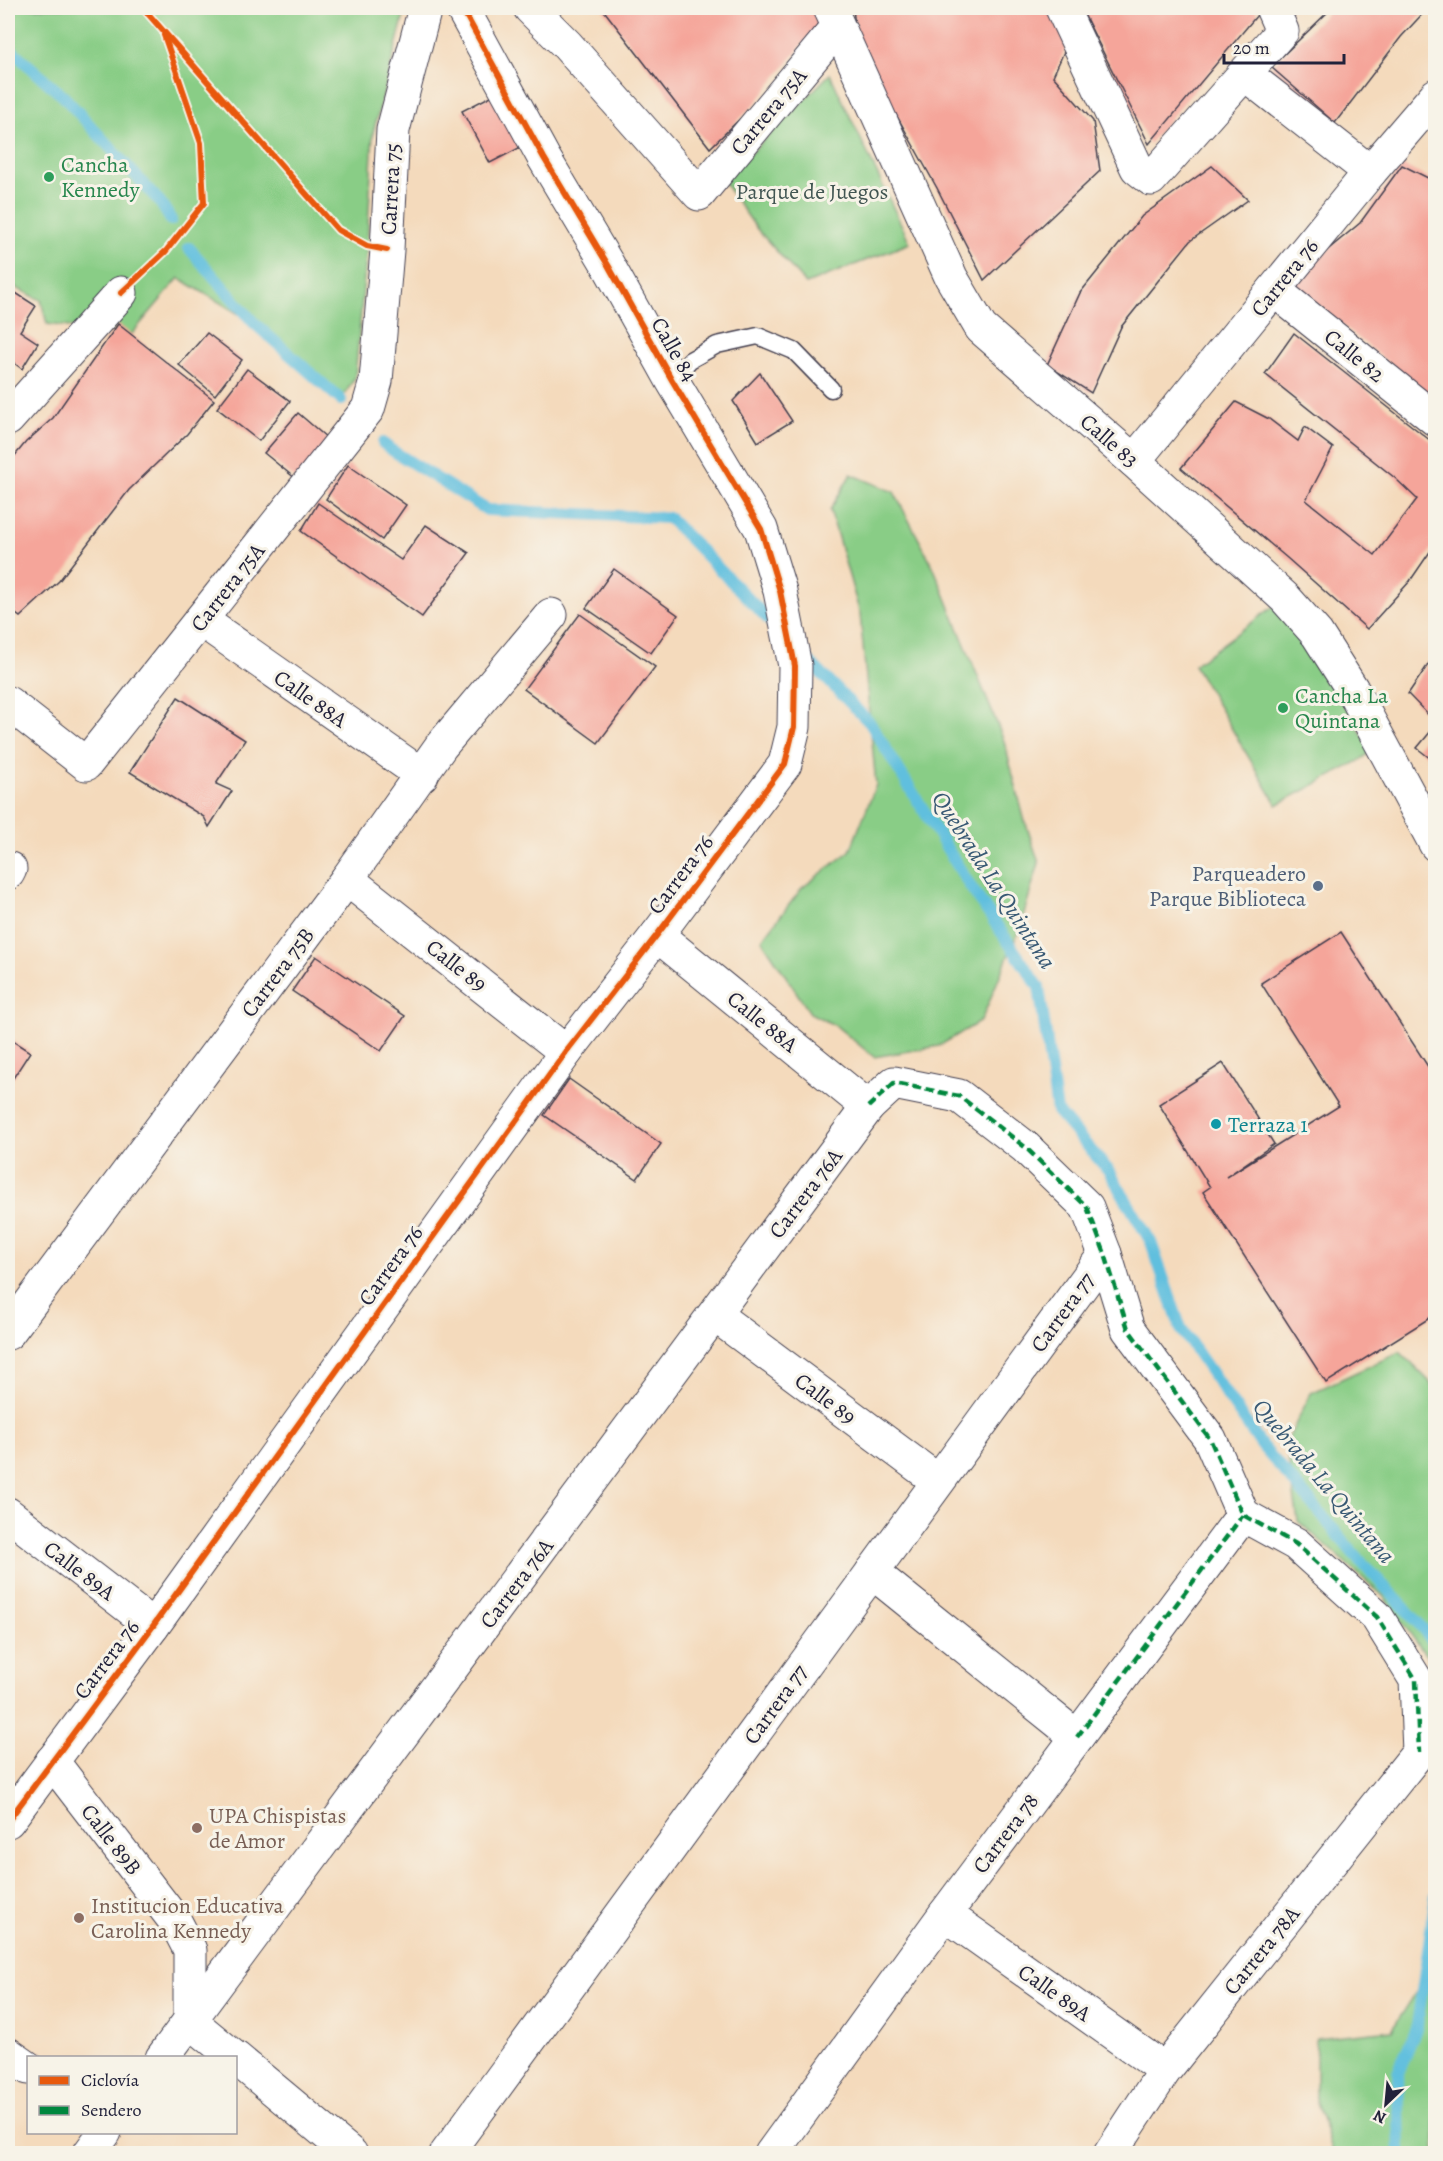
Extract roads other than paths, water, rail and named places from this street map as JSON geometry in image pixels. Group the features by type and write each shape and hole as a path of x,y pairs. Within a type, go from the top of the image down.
{"street":[{"name":"Carrera 75","path":"368,409 376,381 387,250 393,130 425,8"},
{"name":"Calle 84","path":"462,8 544,158 608,265 672,381 761,529 780,591 795,666 794,728"},
{"name":"Carrera 75A","path":"531,8 567,45 699,194 834,18"},
{"path":"1062,8 1137,168 1151,179 1245,74 1277,19"},
{"name":"Calle 83","path":"834,18 951,277 981,328 1134,460 1285,598 1317,634 1352,689 1436,845"},
{"path":"1245,74 1370,172"},
{"name":"Carrera 76","path":"1134,460 1370,172 1429,117"},
{"name":"Calle 82","path":"1274,290 1436,420"},
{"path":"8,419 121,293"},
{"name":"Carrera 75A","path":"8,703 86,764 368,409"},
{"name":"Carrera 75B","path":"8,1333 347,879 441,746 551,615"},
{"name":"Calle 88A","path":"201,621 422,775"},
{"name":"Carrera 76","path":"8,1821 153,1626 566,1052 785,764 794,728"},
{"name":"Calle 89","path":"347,879 566,1052"},
{"name":"Calle 88A","path":"657,935 868,1107"},
{"name":"Carrera 76A","path":"163,2056 868,1107 894,1083 959,1096 1025,1147 1087,1207 1105,1254"},
{"path":"1105,1254 1128,1329 1210,1439 1243,1515"},
{"name":"Carrera 77","path":"446,2154 1105,1254"},
{"name":"Calle 89","path":"715,1315 938,1481"},
{"name":"Calle 89A","path":"8,1515 153,1626"},
{"name":"Carrera 78","path":"771,2154 945,1914 1243,1515"},
{"name":"Carrera 78A","path":"1122,2150 1165,2070 1419,1752 1416,1680 1377,1617 1296,1544 1243,1515"},
{"path":"872,1572 1077,1737"},
{"name":"Calle 89B","path":"52,1761 175,1921 190,1950 190,2020"},
{"name":"Calle 89A","path":"945,1914 1165,2070"},
{"path":"190,2020 233,2056"},
{"path":"8,2054 27,2067"},
{"path":"237,2060 351,2154"},
{"path":"89,2154 104,2134"}],"lane":[{"path":"672,381 690,360 717,345 758,336 794,351 831,389"}],"waterway":[{"name":"Quebrada La Quintana","path":"8,47 64,97 160,202 171,220"},
{"name":"Quebrada La Quintana","path":"189,248 254,323 341,400"},
{"name":"Quebrada La Quintana","path":"383,443 487,510 669,518 780,631"},
{"name":"Quebrada La Quintana","path":"800,652 870,723 972,889 1039,987 1057,1111 1109,1171 1151,1242 1181,1329 1262,1446 1353,1553 1436,1645"},
{"name":"Quebrada La Quintana","path":"1436,1705 1436,1711"},
{"name":"Quebrada La Quintana","path":"1400,2154 1398,2073 1417,2026 1436,1895"}],"place":[{"name":"Cancha Kennedy","path":"49,177"},
{"name":"Cancha La Quintana","path":"1283,708"},
{"name":"Parqueadero Parque Biblioteca","path":"1318,886"},
{"name":"Terraza 1","path":"1216,1124"},
{"name":"UPA Chispistas de Amor","path":"197,1828"},
{"name":"Institucion Educativa Carolina Kennedy","path":"79,1918"}],"park label":[{"name":"Parque de Juegos","path":"812,191"}]}
